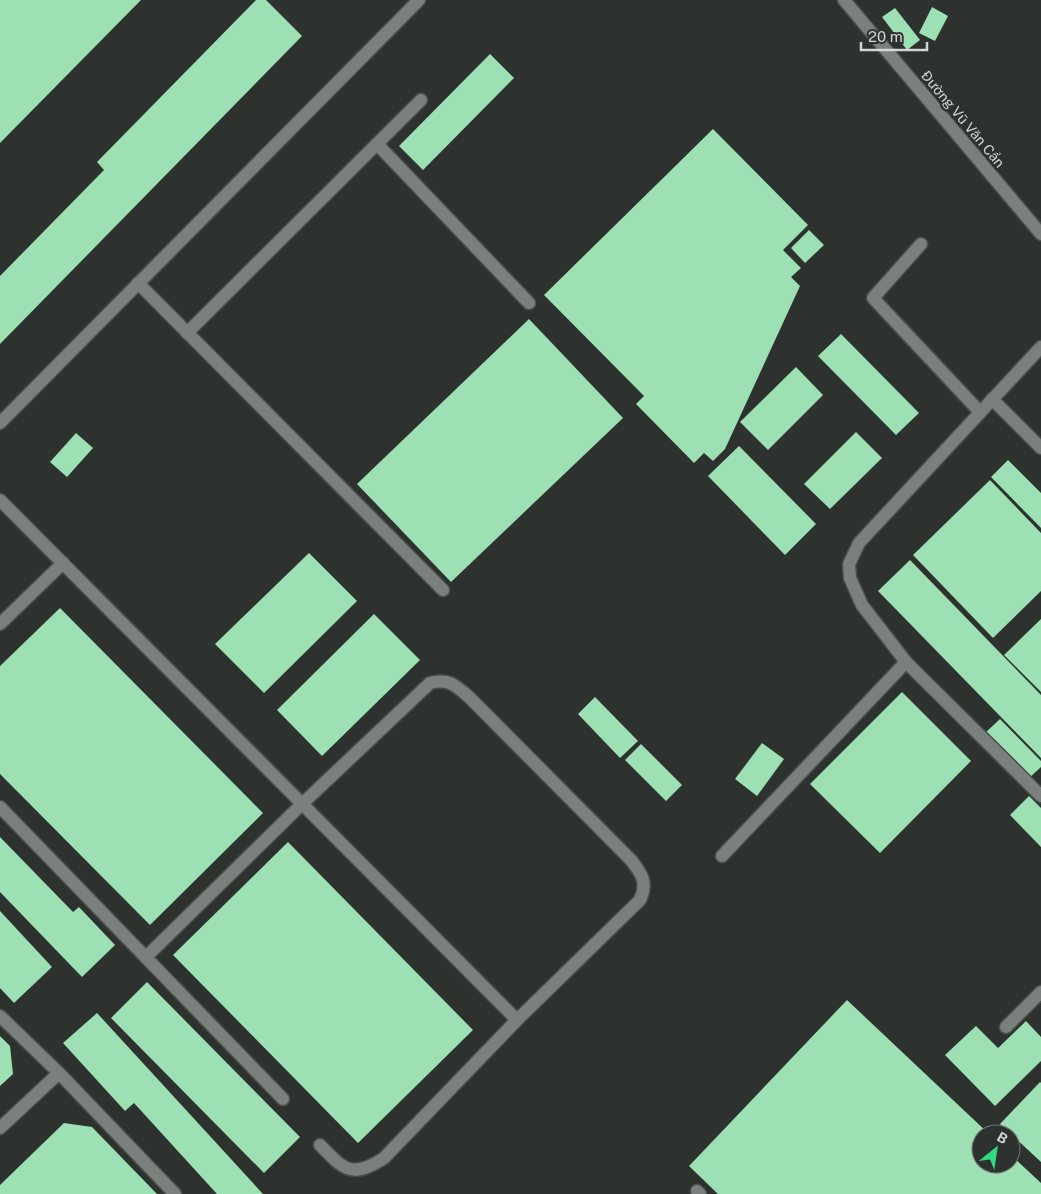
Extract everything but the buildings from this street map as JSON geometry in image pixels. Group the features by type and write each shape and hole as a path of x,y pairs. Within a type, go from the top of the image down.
{"street":[{"path":"0,423 419,0"},
{"name":"Đường Vũ Văn Cẩn","path":"844,0 1041,234"},
{"path":"188,333 421,100"},
{"path":"377,144 529,303"},
{"path":"921,244 873,298 980,412"},
{"path":"138,283 443,590"},
{"path":"1041,346 859,543 849,564 850,578 862,605 906,662 1041,796"},
{"path":"992,400 1041,448"},
{"path":"0,500 517,1020"},
{"path":"0,624 63,563"},
{"path":"722,856 906,662"},
{"path":"146,957 302,804 430,683 441,680 456,686 469,697 631,860 640,872 644,884 644,892 640,900 517,1020 384,1158 370,1168 354,1170 340,1165 320,1145"},
{"path":"0,806 283,1099"},
{"path":"1006,1027 1041,992"},
{"path":"0,1016 59,1073 175,1194"},
{"path":"0,1128 59,1073"}]}
